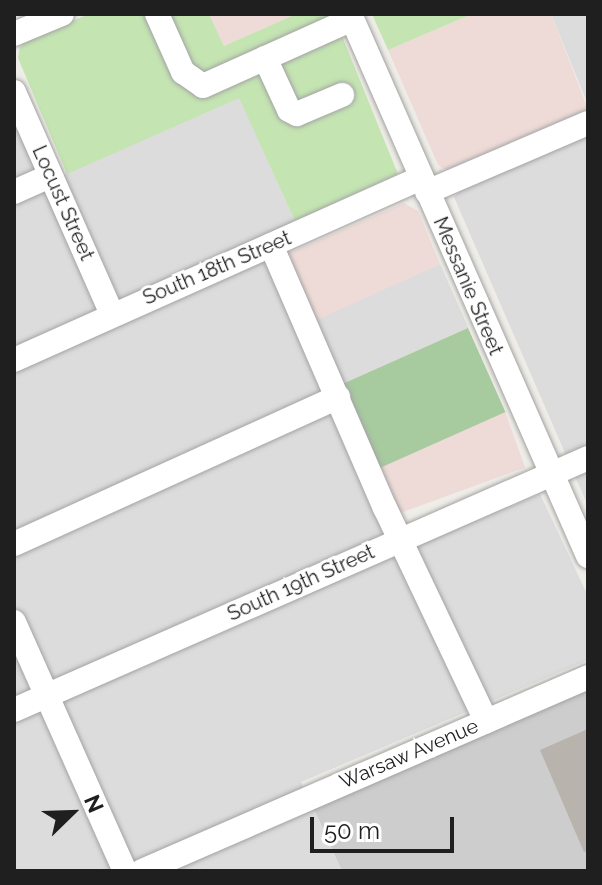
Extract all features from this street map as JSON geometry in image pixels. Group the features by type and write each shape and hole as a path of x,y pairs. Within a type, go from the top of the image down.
{"street":[{"path":"14,34 62,14"},
{"path":"157,14 183,72 203,86 351,16"},
{"name":"Messanie Street","path":"351,16 588,556"},
{"path":"265,58 289,110 297,114 342,95"},
{"name":"Locust Street","path":"14,92 112,314"},
{"name":"South 18th Street","path":"14,360 271,245 588,123"},
{"path":"14,192 50,176"},
{"path":"271,245 486,721"},
{"path":"14,544 338,397"},
{"name":"South 19th Street","path":"14,710 588,458"},
{"path":"14,622 125,871"},
{"name":"Warsaw Avenue","path":"142,871 588,677"}],"shaded area":[{"path":"209,14 296,14 224,46"},
{"path":"472,14 551,14 588,109 446,170 438,165 388,50"},
{"path":"551,14 588,14 588,105"},
{"path":"239,97 295,221 258,238 398,553 540,494 588,596 588,660 301,782 342,871 14,871 14,113 45,183"},
{"path":"588,136 588,506 454,197 461,189"},
{"path":"404,203 418,211 440,264 312,322 282,256"},
{"path":"440,264 468,328 340,385 311,321"},
{"path":"505,412 525,467 394,515 373,460"},
{"path":"588,684 588,871 342,871 312,805"}],"green space":[{"path":"89,14 209,14 224,46 296,14 333,14 398,174 295,221 239,98 67,174 18,58 20,47 31,38"},
{"path":"372,14 472,14 388,50"},
{"path":"468,328 505,412 378,469 340,385"}],"building":[{"path":"588,729 588,851 584,852 540,750"}]}
